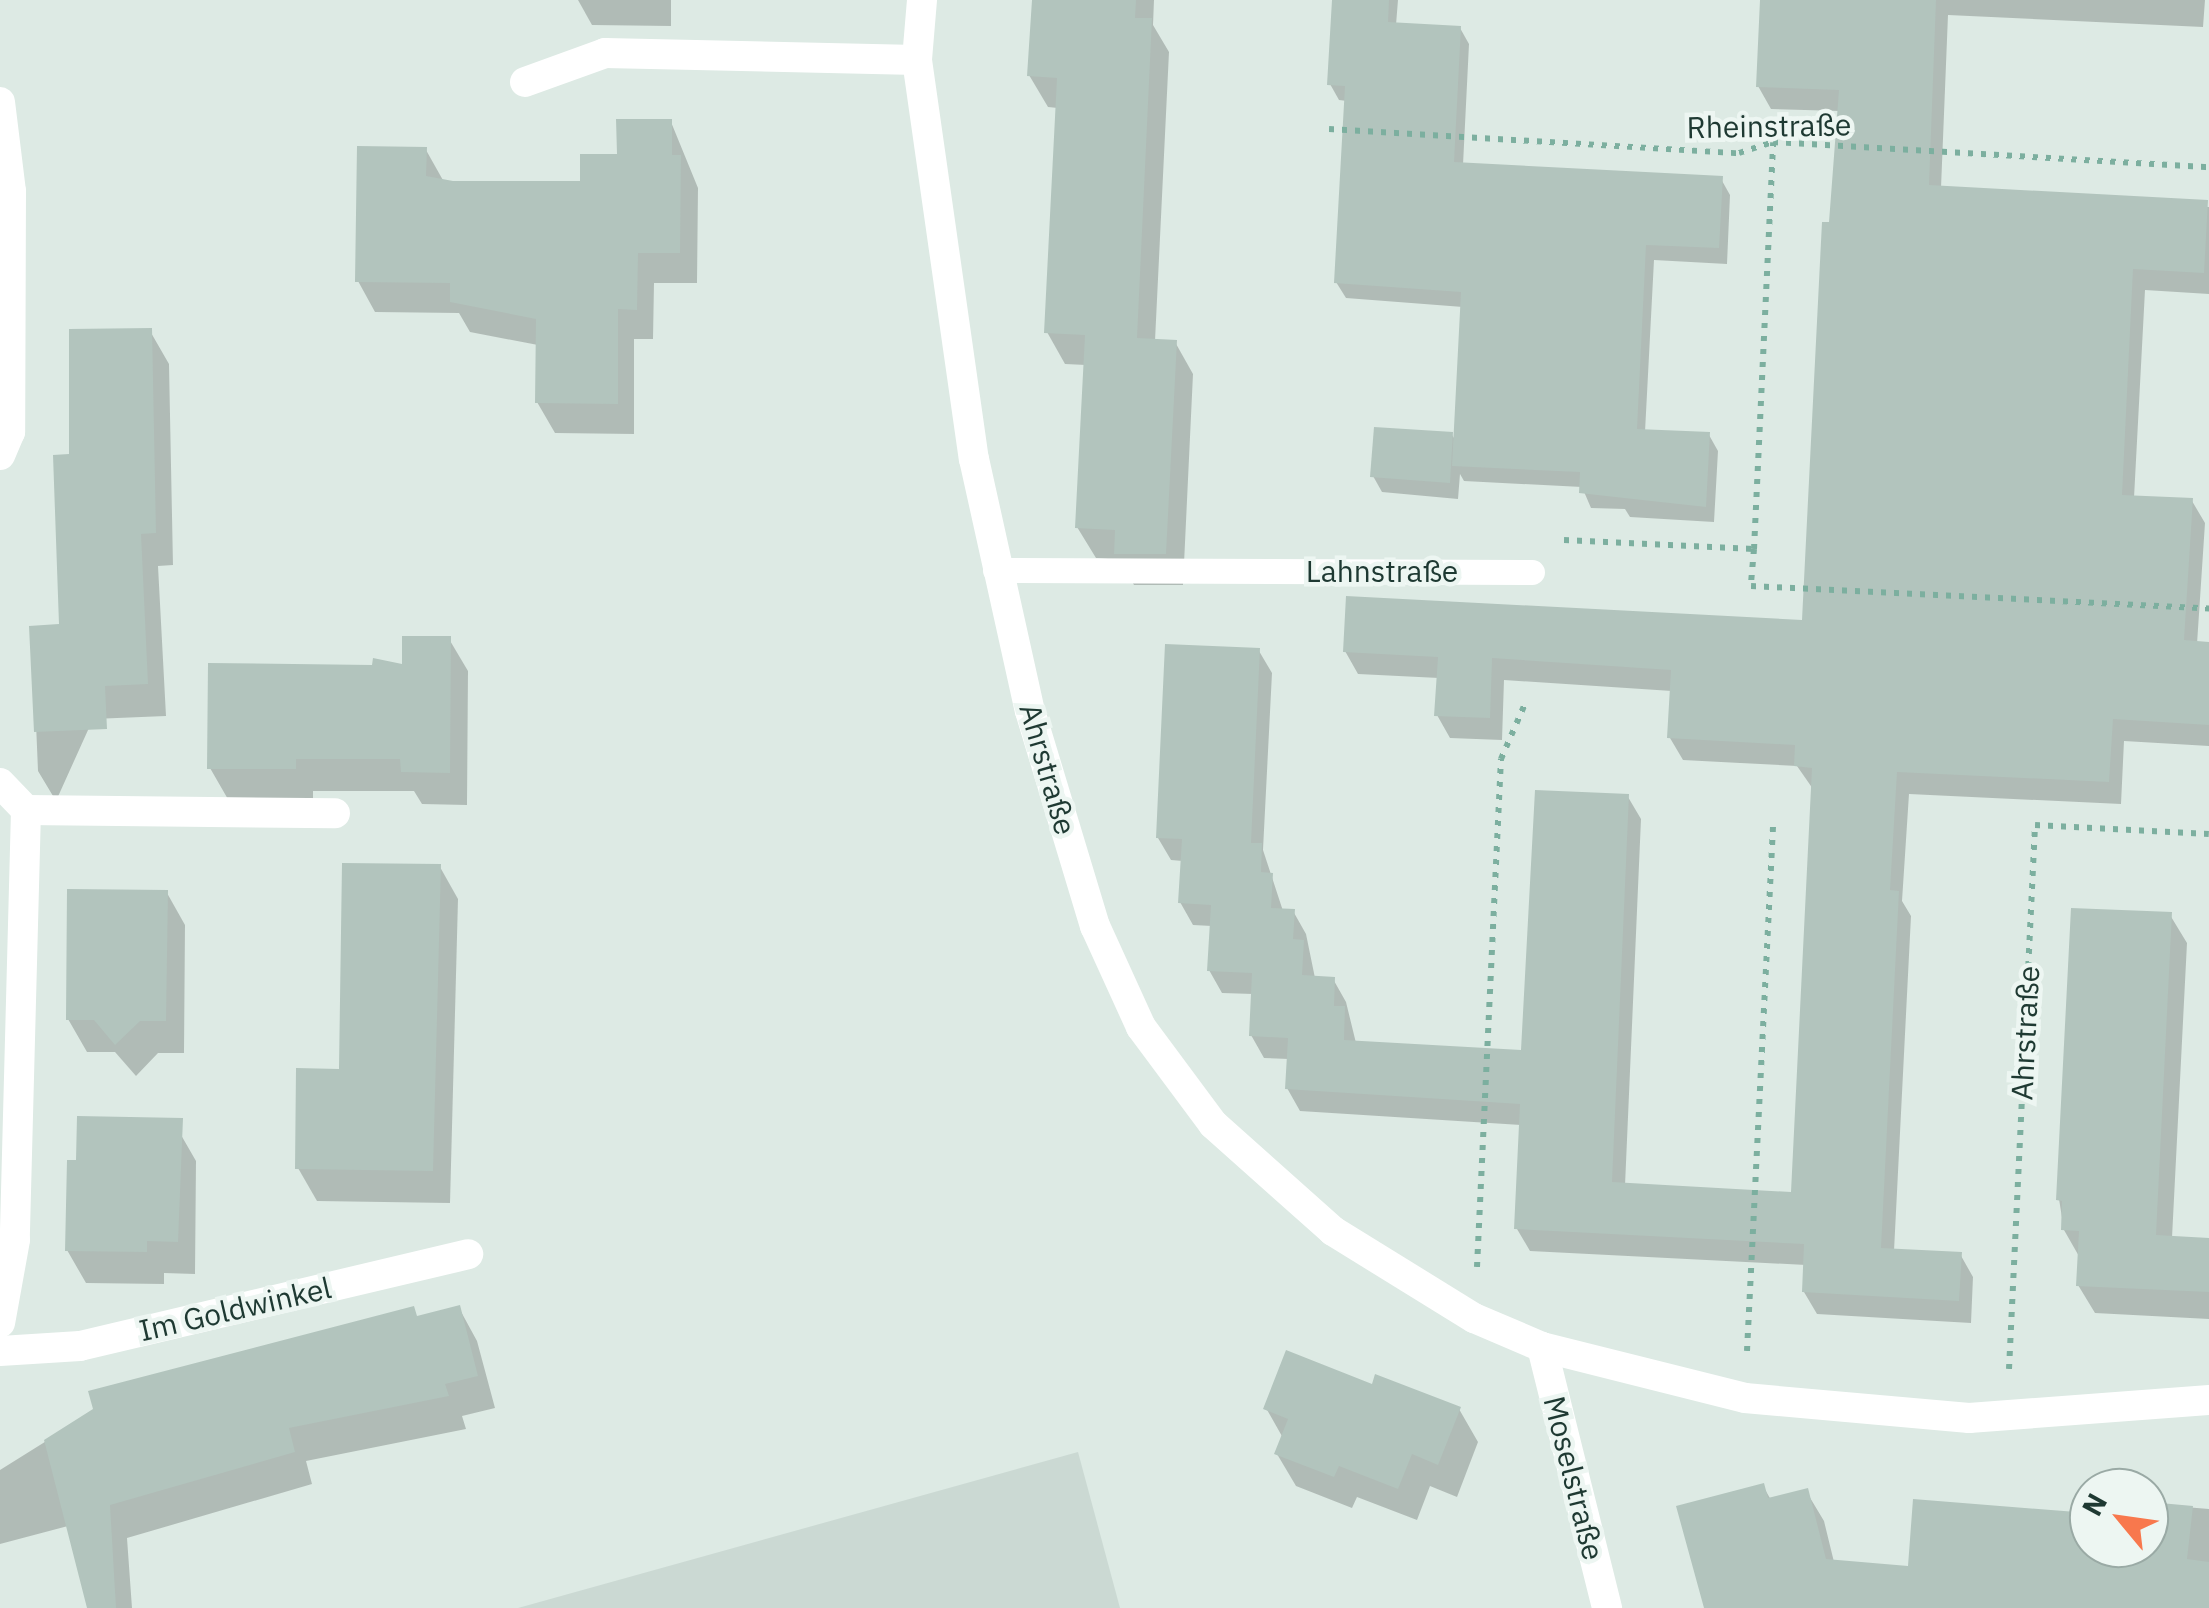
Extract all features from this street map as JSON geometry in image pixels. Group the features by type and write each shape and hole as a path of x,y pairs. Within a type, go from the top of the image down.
{"street":[{"name":"Ahrstraße","path":"922,0 917,60 996,570 1095,926 1141,1026 1212,1124 1332,1231 1474,1318 1542,1347 1745,1398 1969,1418 2209,1400"},
{"path":"525,82 605,54 917,60"},
{"path":"0,102 11,210 10,432 0,455"},
{"path":"0,782 26,810 15,1240 0,1323"},
{"path":"26,810 335,814"},
{"name":"Im Goldwinkel","path":"0,1351 80,1346 468,1254"},
{"name":"Moselstraße","path":"1542,1347 1606,1608"}],"lane":[{"name":"Lahnstraße","path":"996,570 1532,572"}],"path":[{"name":"Rheinstraße","path":"1330,129 1739,153 1773,142 2209,167"},
{"path":"1773,142 1750,586 2209,608"},
{"path":"1532,572 1561,540 1754,548"},
{"path":"1474,1318 1501,759 1524,706"},
{"path":"1745,1398 1772,826"},
{"name":"Ahrstraße","path":"2006,1416 2035,826 2209,834"}],"shaded area":[{"path":"1078,1452 1120,1608 518,1608"}],"building":[{"path":"1032,0 1136,0 1135,18 1152,18 1137,338 1177,340 1166,554 1114,554 1115,530 1075,528 1085,335 1044,333 1057,78 1027,76"},
{"path":"1332,0 1389,0 1388,22 1461,26 1454,162 1723,176 1719,248 1646,245 1637,429 1710,432 1706,507 1579,493 1580,472 1452,466 1461,292 1334,283 1345,86 1327,85"},
{"path":"1760,0 1936,0 1929,185 2208,200 2204,273 2133,269 2122,495 2193,498 2184,640 2209,642 2209,725 2113,719 2109,782 1897,772 1890,890 1899,891 1881,1248 1962,1252 1959,1301 1802,1292 1804,1244 1514,1229 1520,1104 1285,1089 1288,1038 1249,1036 1252,973 1207,971 1211,905 1178,903 1182,839 1156,838 1165,644 1260,648 1251,843 1262,843 1261,872 1273,873 1271,908 1295,909 1293,939 1304,940 1302,975 1335,977 1334,1006 1345,1006 1344,1040 1521,1050 1535,790 1629,794 1612,1182 1791,1192 1812,768 1794,766 1795,745 1667,738 1671,670 1492,658 1490,718 1434,716 1438,657 1343,652 1346,596 1802,620 1822,222 1829,222 1839,90 1756,87"},
{"path":"616,119 672,119 672,155 681,155 680,253 638,253 637,310 618,309 618,404 535,403 536,319 450,302 450,283 355,282 357,146 427,147 426,176 453,181 580,181 580,154 617,154"},
{"path":"152,328 156,533 141,534 148,684 105,686 107,729 34,732 29,626 59,624 53,455 69,454 69,329"},
{"path":"1374,427 1453,432 1450,483 1370,477"},
{"path":"402,636 451,636 450,773 401,772 400,759 296,759 296,769 207,769 208,663 372,665 373,658 402,664"},
{"path":"342,863 441,864 433,1171 295,1169 296,1068 339,1069"},
{"path":"67,889 168,890 166,1021 140,1021 115,1045 94,1020 66,1020"},
{"path":"2071,908 2172,912 2156,1235 2209,1238 2209,1292 2076,1286 2079,1231 2061,1230 2062,1201 2056,1200"},
{"path":"77,1116 183,1118 178,1242 147,1241 147,1252 65,1251 67,1160 76,1160"},
{"path":"460,1305 478,1376 445,1384 449,1396 289,1428 295,1452 110,1505 116,1608 87,1608 44,1440 93,1409 88,1391 414,1306 417,1316"},
{"path":"1286,1350 1372,1384 1375,1374 1461,1407 1438,1465 1412,1454 1398,1489 1339,1466 1334,1477 1274,1454 1288,1419 1263,1409"},
{"path":"1764,1483 1768,1498 1808,1488 1826,1559 1908,1566 1913,1499 2069,1511 2069,1568 2169,1568 2169,1504 2193,1506 2187,1559 2209,1562 2209,1608 1704,1608 1676,1506"}]}
